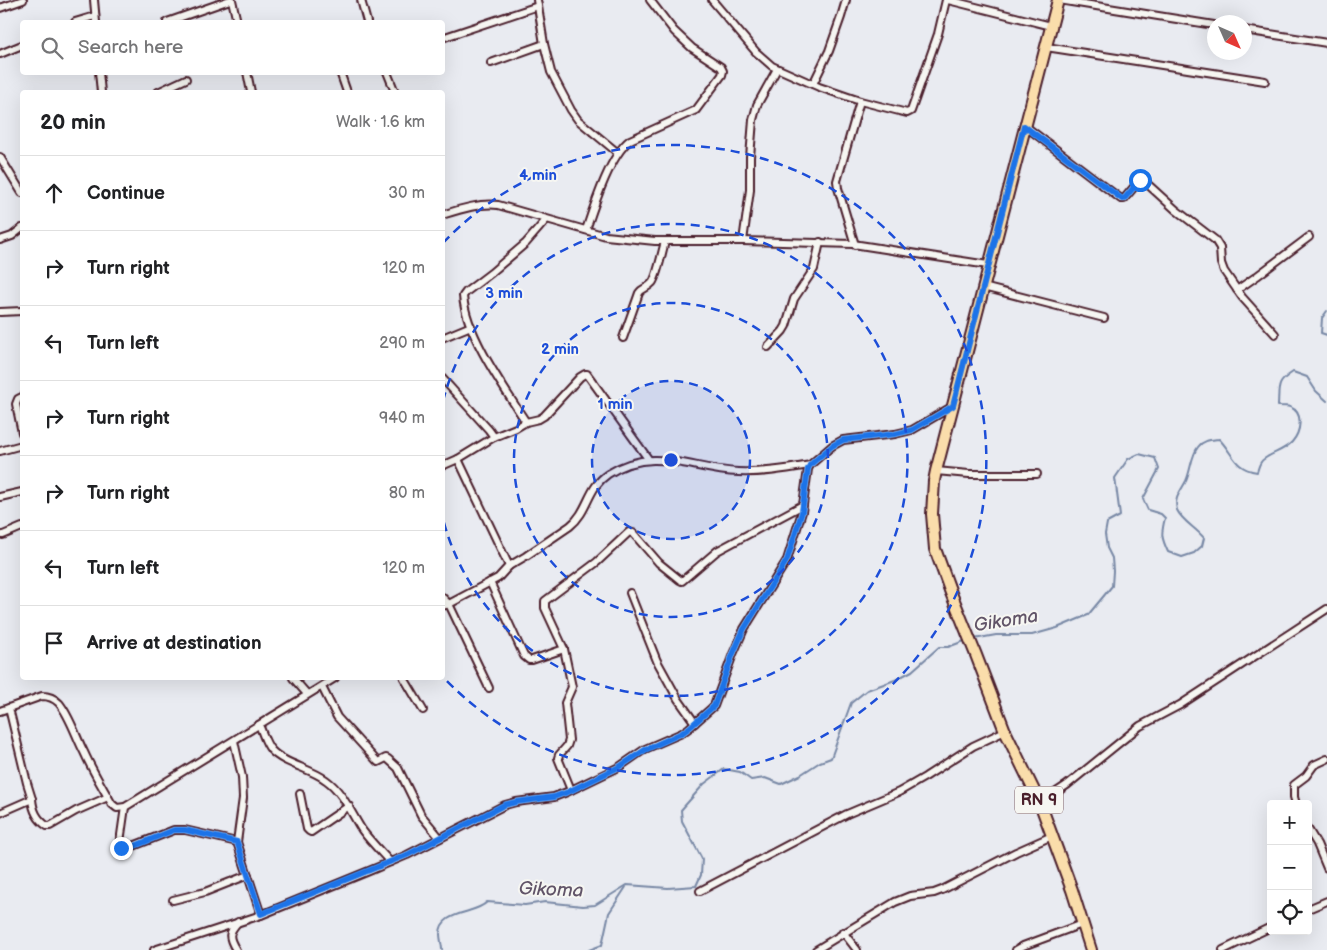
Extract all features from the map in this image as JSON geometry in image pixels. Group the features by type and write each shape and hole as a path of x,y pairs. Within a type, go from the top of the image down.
{"main road":[{"name":"RN 9","path":"1058,0 936,471 932,514 935,549 1005,731 1040,803 1072,890 1090,950"}],"street":[{"path":"0,8 23,0"},
{"path":"94,0 96,19"},
{"path":"173,20 231,0 236,20"},
{"path":"361,0 366,20"},
{"path":"586,230 596,198 618,153 625,144 696,110 723,71 721,67 692,48 674,31 650,0"},
{"path":"712,0 756,52 776,69 860,101 907,113 911,111 938,34 947,0 1051,26"},
{"path":"813,84 829,51 842,17 846,0"},
{"path":"1058,0 1207,24"},
{"path":"445,37 538,3 544,44 551,72 578,120 618,153"},
{"path":"1252,31 1327,43"},
{"path":"491,63 544,44"},
{"path":"0,54 20,45"},
{"path":"1046,47 1265,81"},
{"path":"744,241 750,190 750,157 754,110 776,69"},
{"path":"99,75 101,90"},
{"path":"248,75 251,90"},
{"path":"341,75 346,90"},
{"path":"388,75 394,90"},
{"path":"162,90 186,79"},
{"path":"855,244 837,181 860,101"},
{"path":"1024,126 1122,199 1142,180 1176,210 1215,240 1220,248 1222,267 1237,290 1275,334"},
{"path":"1,162 20,190"},
{"path":"445,212 477,205 498,205 606,236 665,242 744,241 855,244 988,265"},
{"path":"526,422 472,332 464,293 526,244 546,220"},
{"path":"0,240 12,236 20,230"},
{"path":"1237,290 1309,237"},
{"path":"624,338 639,293 655,279 665,242"},
{"path":"768,347 786,326 794,300 814,269 820,242"},
{"path":"983,286 1104,318"},
{"path":"0,312 20,310"},
{"path":"445,337 471,326"},
{"path":"445,465 494,437 544,416 585,374 587,374 649,460"},
{"path":"445,381 494,437"},
{"path":"20,398 16,404 20,423"},
{"path":"154,950 261,914 390,862 504,805 554,797 572,790 619,767 645,750 682,733 714,706 744,629 787,560 803,505 810,465 832,446 843,440 895,434 912,430 953,406"},
{"path":"0,451 20,446"},
{"path":"458,459 509,566"},
{"path":"489,688 446,605 498,578 509,566 576,521 594,488 610,474 636,462 649,460 668,461 736,472 762,473 810,465"},
{"path":"936,471 969,474 1037,474"},
{"path":"0,498 20,493"},
{"path":"572,790 558,755 567,746 569,740 565,702 572,688 564,649 544,608 545,601 597,562 630,532 633,533 659,563 682,581 717,551 803,505"},
{"path":"3,536 20,528"},
{"path":"490,582 527,659 532,660 564,649"},
{"path":"630,592 657,661 678,699 695,722"},
{"path":"1040,803 1067,785 1140,726 1180,705 1327,609"},
{"path":"295,680 307,694"},
{"path":"0,711 42,696 53,698 69,717 85,754 112,804 117,808 125,808 177,774 332,680"},
{"path":"405,680 423,710"},
{"path":"322,687 337,717 376,760 378,762 386,758 398,768 421,814 440,838"},
{"path":"9,708 33,808 36,816 47,826 108,796"},
{"path":"259,725 272,751 316,773 335,788 362,829 390,862"},
{"path":"700,891 847,814 899,792 973,746 1005,731"},
{"path":"234,741 242,777 243,798 237,842 261,914"},
{"path":"1295,800 1294,785 1306,776 1314,765 1327,759"},
{"path":"300,794 307,829 311,832 348,806"},
{"path":"0,813 32,799"},
{"path":"125,808 120,842 122,850 174,830 185,830 237,842"},
{"path":"816,950 895,902 910,896 942,890 1016,852 1052,836"},
{"path":"1312,836 1327,868"},
{"path":"173,900 204,892 248,875"},
{"path":"1312,907 1327,901"},
{"path":"236,950 230,932 239,921"},
{"path":"1016,950 1082,924"},
{"path":"1223,950 1267,929"},
{"path":"843,932 857,950"}],"waterway":[{"name":"Gikoma","path":"1327,311 1322,318 1321,333 1327,335"},
{"name":"Gikoma","path":"974,639 996,635 1032,635 1057,628 1088,615 1112,586 1112,558 1107,548 1105,534 1107,523 1120,516 1115,478 1128,459 1139,454 1155,458 1159,469 1143,499 1148,510 1161,514 1165,518 1162,535 1168,552 1182,557 1194,553 1202,546 1204,538 1182,518 1176,505 1177,498 1188,477 1194,455 1200,445 1207,441 1219,439 1243,468 1257,472 1262,460 1292,442 1299,429 1299,418 1295,410 1289,407 1278,406 1279,390 1284,379 1293,372 1307,377 1316,391 1327,401"},
{"name":"Gikoma","path":"442,950 440,934 442,926 446,921 482,906 487,902 525,905 545,902 583,906 595,905 627,885 668,888 696,886 701,875 702,859 682,821 681,810 704,784 724,769 740,772 751,780 765,778 781,784 800,775 820,762 831,758 851,703 867,690 895,680 912,671 939,647 948,647 967,640"},
{"path":"589,950 602,945 609,913 626,887"}],"route":[{"path":"121,848 125,850 174,830 185,830 237,842 261,914 322,891 407,855 504,805 554,797 568,792 619,767 645,750 682,733 714,706 744,629 787,560 802,512 810,465 832,446 843,440 895,434 912,430 953,406 1024,126 1122,199 1140,180"}]}
